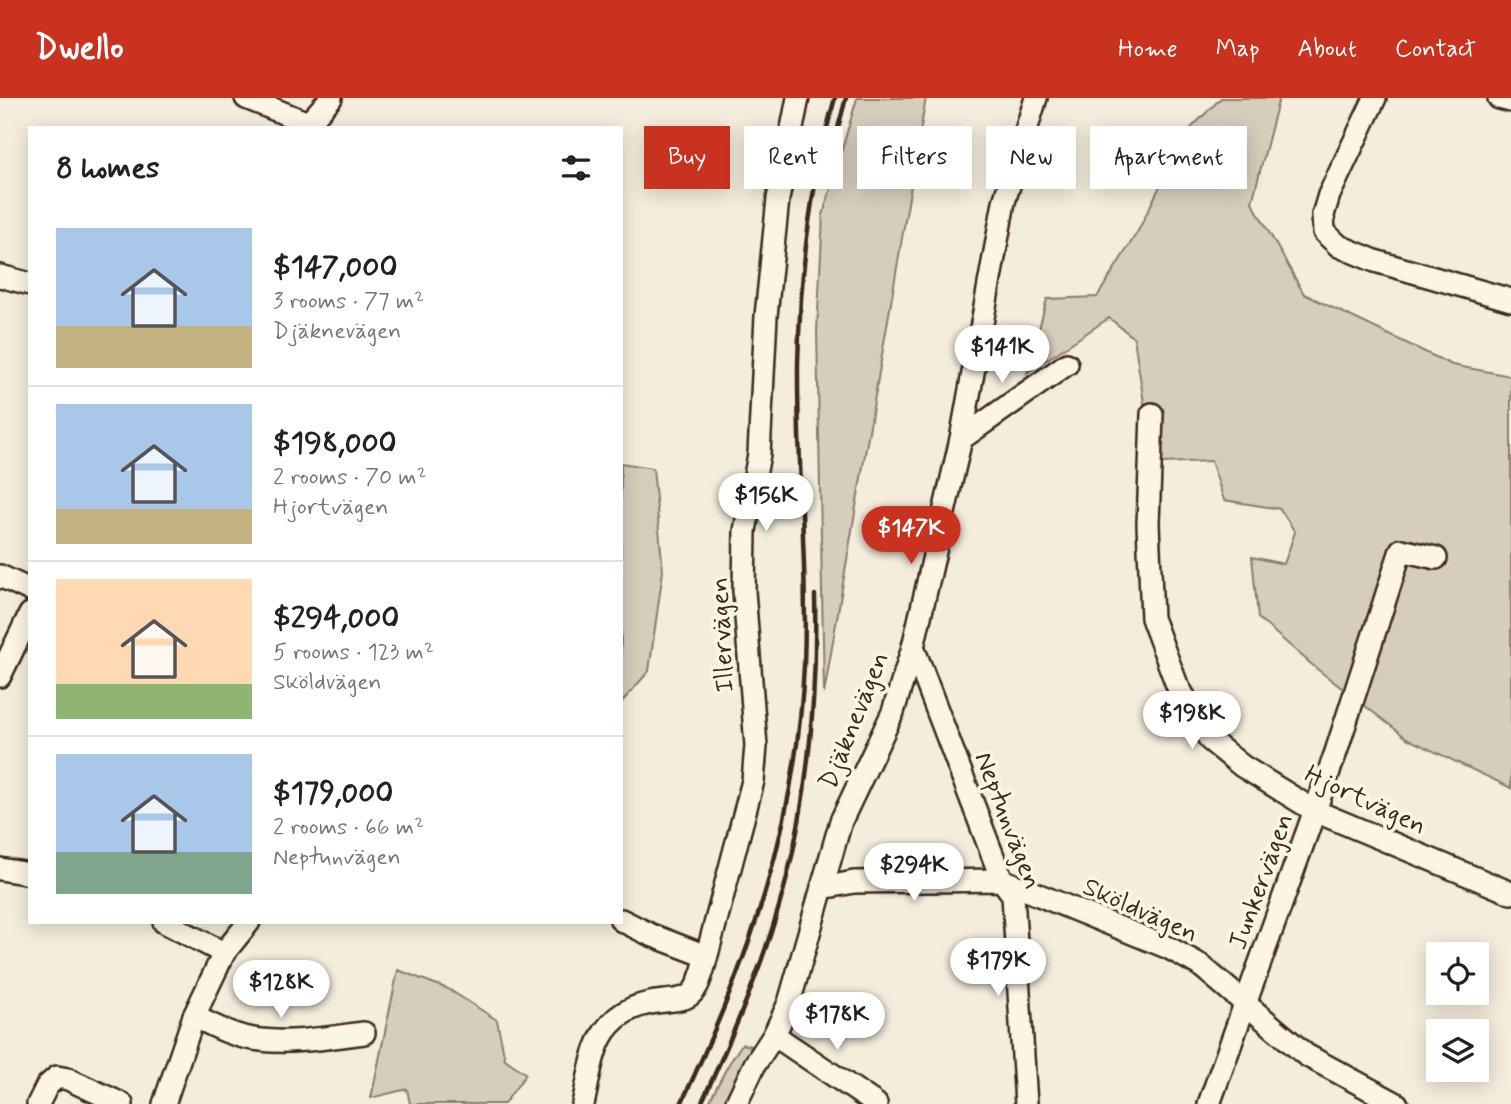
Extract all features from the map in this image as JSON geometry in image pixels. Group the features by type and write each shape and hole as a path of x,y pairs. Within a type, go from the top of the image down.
{"street":[{"path":"246,98 306,125 331,98"},
{"name":"Illervägen","path":"583,1104 595,1052 606,1031 626,1010 642,1004 689,996 700,980 753,781 756,746 744,591 745,531 759,454 766,316 778,199 798,98"},
{"name":"Djäknevägen","path":"736,1104 789,1003 841,821 893,712 913,647 961,439 1004,202 1036,98"},
{"path":"1375,98 1329,195 1323,215 1324,232 1339,246 1375,261 1511,300"},
{"path":"1499,98 1511,101"},
{"path":"0,276 28,283"},
{"path":"961,439 1067,364"},
{"name":"Hjortvägen","path":"1152,414 1148,524 1152,618 1177,685 1210,740 1242,766 1315,811 1511,893"},
{"name":"Junkervägen","path":"1209,1104 1315,811 1401,551 1436,558"},
{"path":"0,576 28,589"},
{"path":"0,676 28,618"},
{"name":"Neptunvägen","path":"913,647 1002,880 1013,895 1026,1104"},
{"path":"0,869 28,874"},
{"name":"Sköldvägen","path":"822,888 854,882 1002,880 1169,948 1199,965 1306,1055 1397,1104"},
{"path":"623,921 706,956"},
{"path":"168,924 224,953"},
{"path":"164,1104 194,1016 224,953 246,924"},
{"path":"194,1016 219,1030 260,1040 288,1041 364,1033"},
{"path":"774,1035 876,1104"},
{"path":"38,1104 47,1086 57,1077 68,1079 122,1104"}],"shaded area":[{"path":"857,98 926,98 921,126 857,126 857,189 910,189 824,694 817,331 823,215 831,189 843,189 843,146"},
{"path":"1221,98 1279,98 1252,202 1304,294 1452,365 1511,376 1511,788 1408,739 1317,669 1258,618 1252,557 1284,564 1295,532 1280,509 1224,500 1211,461 1139,464 1144,403 1134,338 1109,318 1027,373 1047,299 1097,297 1138,231 1159,189 1247,189 1247,126 1193,126"},
{"path":"623,463 653,468 663,571 649,671 623,701"},
{"path":"398,970 448,989 497,1020 505,1059 526,1074 504,1104 410,1104 407,1089 371,1098"},
{"path":"742,1044 751,1046 727,1104 708,1104 727,1067"}],"railway":[{"path":"681,1104 706,1051 748,944 780,837 791,781 799,724 805,627 798,402 801,297 813,196 835,98"},
{"path":"838,126 846,98"},
{"path":"701,1104 758,969 777,913 794,849 806,777 813,705 815,595"}]}
